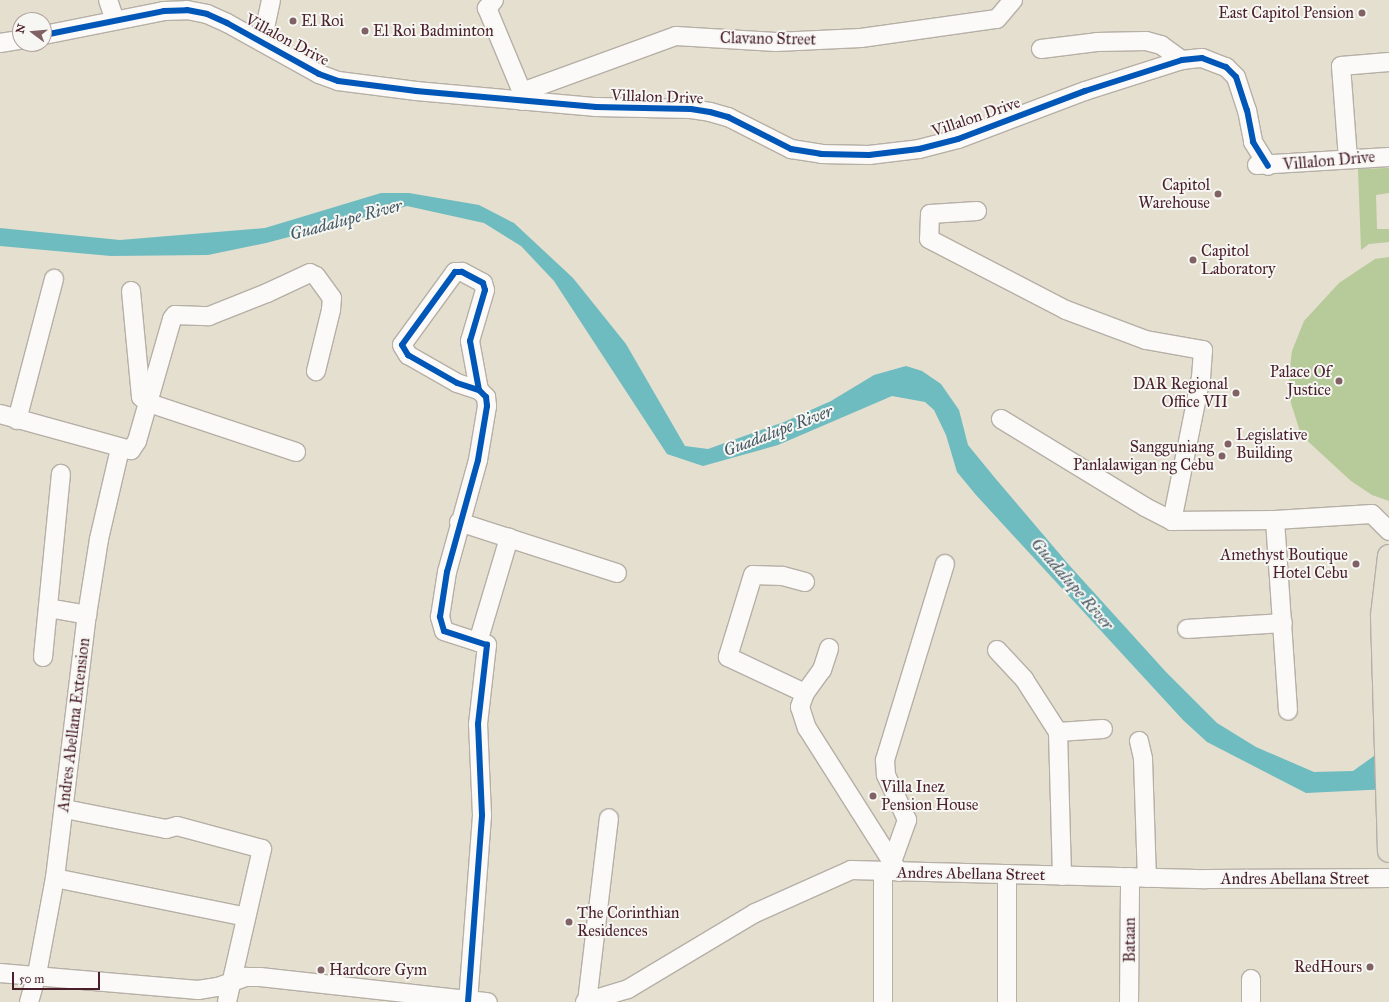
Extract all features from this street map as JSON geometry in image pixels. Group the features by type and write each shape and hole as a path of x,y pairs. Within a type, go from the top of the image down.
{"main road":[{"path":"1389,556 1382,616 1386,800 1389,851"}],"street":[{"path":"108,0 115,20"},
{"path":"262,42 271,0"},
{"path":"494,0 487,8 522,96"},
{"name":"Clavano Street","path":"522,96 676,36 776,42 861,38 997,19 1013,0"},
{"name":"Villalon Drive","path":"52,33 115,20 164,6 207,14 262,42 319,74 338,81 522,96 596,107 691,109 728,117 790,149 804,153 869,155 919,149 958,139 1085,91 1182,60 1202,58 1217,65 1226,67 1236,77 1247,110 1253,142 1268,166 1389,157"},
{"path":"0,43 12,41"},
{"path":"1041,49 1097,42 1146,41 1161,45 1182,60"},
{"path":"1348,159 1341,66 1389,62"},
{"path":"977,212 930,214 929,239 1066,310 1146,340 1203,350 1201,378 1172,521"},
{"path":"468,1001 482,815 478,724 487,645 444,631 440,618 447,572 459,522 478,460 487,406 486,397 479,390 457,383 408,355 402,345 455,272 462,272 483,283 485,290 470,341 479,390"},
{"path":"0,414 120,449 131,450 137,441 172,319 175,315 209,316 267,293 310,273 316,276 332,298 331,310 316,371"},
{"path":"17,420 54,279"},
{"path":"131,291 141,397 149,403 296,452"},
{"path":"1001,419 1145,508 1172,521 1194,523 1372,514 1389,531"},
{"name":"Andres Abellana Extension","path":"28,1002 37,974 55,878 65,809 87,615 99,539 120,449"},
{"path":"42,657 61,474"},
{"path":"1275,520 1288,711"},
{"path":"459,522 617,573"},
{"path":"478,642 509,538"},
{"path":"883,1002 891,868 907,820 886,775 885,760 945,564"},
{"path":"805,582 782,576 753,575 728,657 805,693"},
{"path":"48,608 87,615"},
{"path":"1187,629 1283,623"},
{"path":"829,648 822,670 805,693 800,707 806,728 891,868"},
{"path":"997,650 1024,679 1058,732 1062,876"},
{"path":"1058,732 1103,729"},
{"name":"Bataan","path":"1129,1002 1138,878 1143,759 1139,741"},
{"path":"65,809 166,829 177,826 262,849 227,1002"},
{"path":"586,1002 609,818"},
{"name":"Andres Abellana Street","path":"586,1002 628,989 718,934 789,896 851,870 891,868 1007,874 1138,878 1389,878"},
{"path":"1007,874 1007,1002"},
{"path":"55,878 246,916"},
{"path":"0,972 37,974 198,990 218,987 232,980 260,977 405,998 488,1002"},
{"path":"1251,979 1251,1002"}],"green space":[{"path":"1389,168 1389,193 1376,195 1377,229 1389,229 1389,242 1369,244 1361,250 1358,169"},
{"path":"1389,257 1389,501 1372,495 1351,481 1301,435 1291,403 1289,375 1292,351 1304,321 1339,283 1375,259"}],"water":[{"name":"Guadalupe River","path":"381,193 409,193 479,205 514,223 573,278 626,344 685,446 708,449 784,422 831,401 874,375 906,366 922,371 941,384 959,410 968,445 995,478 1069,565 1166,672 1217,723 1256,747 1314,772 1353,771 1381,751 1389,789 1306,793 1207,742 1183,720 976,495 957,472 946,435 934,410 925,402 892,396 778,445 703,466 667,454 554,281 521,246 484,223 407,206 266,243 208,255 111,256 0,246 0,228 120,240 265,228"}],"cycle path":[{"path":"52,33 164,11 187,10 207,14 227,23 319,74 338,81 416,91 596,107 691,109 728,117 791,149 821,154 869,155 919,149 958,139 1085,91 1182,60 1202,58 1226,67 1236,77 1247,110 1253,142 1268,166"},
{"path":"468,1002 482,815 478,724 487,645 444,631 440,617 447,572 478,460 487,406 486,397 479,390 470,341 485,290 483,283 462,272 455,272 402,345 408,355 457,383 479,390"}],"place":[{"name":"East Capitol Pension","path":"1362,13"},
{"name":"El Roi","path":"293,21"},
{"name":"El Roi Badminton","path":"365,31"},
{"name":"Capitol Warehouse","path":"1218,194"},
{"name":"Capitol Laboratory","path":"1193,260"},
{"name":"Palace Of Justice","path":"1339,381"},
{"name":"DAR Regional Office VII","path":"1236,393"},
{"name":"Legislative Building","path":"1228,444"},
{"name":"Sangguniang Panlalawigan ng Cebu","path":"1222,456"},
{"name":"Amethyst Boutique Hotel Cebu","path":"1356,564"},
{"name":"Villa Inez Pension House","path":"873,796"},
{"name":"The Corinthian Residences","path":"569,922"},
{"name":"RedHours","path":"1370,967"},
{"name":"Hardcore Gym","path":"321,970"}]}
